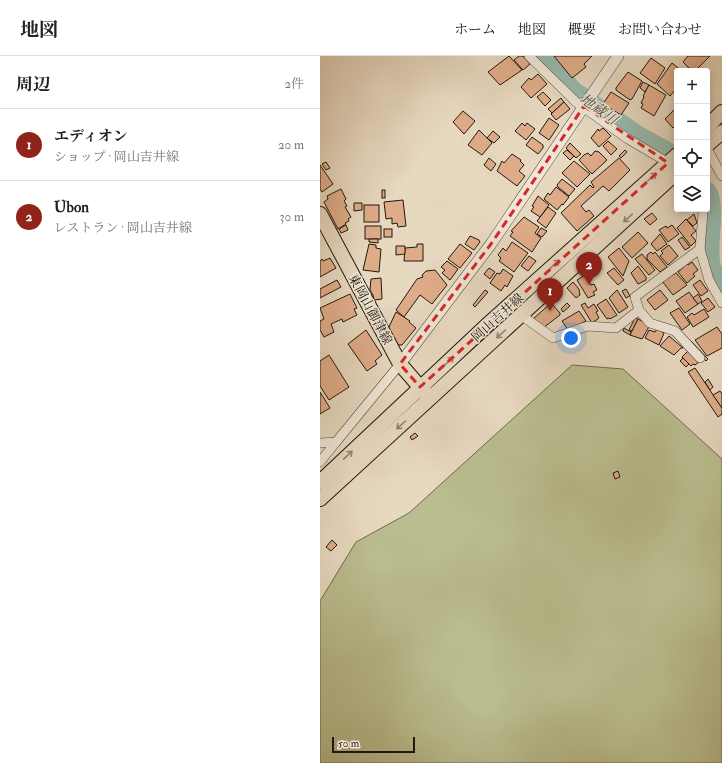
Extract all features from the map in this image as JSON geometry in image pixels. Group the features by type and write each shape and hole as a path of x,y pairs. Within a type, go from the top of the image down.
{"main road":[{"path":"710,124 722,112"},
{"path":"710,142 722,132"},
{"name":"岡山吉井線","path":"320,499 521,315 674,165"},
{"name":"岡山吉井線","path":"320,482 420,387 674,165"},
{"name":"東岡山御津線","path":"320,214 400,364 430,398"}],"street":[{"path":"529,56 576,102 584,106 628,139 674,163"},
{"path":"320,462 400,364 491,244 618,56"},
{"path":"710,154 722,176"},
{"path":"703,212 700,249 709,280 722,303"},
{"path":"700,249 635,297 638,310 650,323 675,331 700,358"},
{"path":"521,315 552,338 588,326 616,328 638,310"},
{"path":"320,443 336,442"}],"highlighted area":[{"path":"584,106 668,163 485,327 420,387 400,364 491,244"}],"green space":[{"path":"572,365 623,369 722,459 722,763 320,763 320,601 356,542 409,513"}],"building":[{"path":"509,56 522,70 500,85 488,72"},
{"path":"519,56 523,56 530,64 523,70 514,60"},
{"path":"554,56 592,56 584,64 586,67 572,78"},
{"path":"688,56 710,56 698,68 689,68 683,62"},
{"path":"651,58 665,68 655,84 640,73"},
{"path":"672,63 678,68 674,68 674,91 670,96 657,84"},
{"path":"628,72 642,81 630,100 616,90"},
{"path":"538,74 547,84 531,98 521,87 529,78 531,80"},
{"path":"643,82 649,85 645,92 640,88"},
{"path":"649,85 666,95 654,116 641,108 643,104 641,103 644,97 643,96"},
{"path":"543,92 551,100 545,106 537,97"},
{"path":"611,92 629,103 621,115 603,104"},
{"path":"561,98 564,102 552,113 548,109"},
{"path":"564,102 570,109 556,120 551,114"},
{"path":"674,110 674,127 673,128 665,119"},
{"path":"463,111 475,121 464,134 453,122"},
{"path":"549,118 559,125 549,140 539,133"},
{"path":"522,123 525,126 527,123 535,129 526,140 515,131"},
{"path":"603,128 611,136 599,147 591,138 598,129 599,131"},
{"path":"479,130 492,143 482,155 468,145"},
{"path":"493,131 500,137 494,143 487,138"},
{"path":"532,137 543,145 543,148 538,154 526,145"},
{"path":"608,141 617,149 611,155 603,146"},
{"path":"570,143 581,154 576,158 566,148"},
{"path":"567,150 574,156 570,160 563,153"},
{"path":"625,150 627,152 621,158 619,156"},
{"path":"595,151 599,152 607,160 592,174 579,160 588,153 591,156"},
{"path":"512,154 521,160 520,161 524,165 519,171 525,176 517,186 497,171 502,161 504,163"},
{"path":"489,158 496,164 491,171 484,165"},
{"path":"619,158 630,170 609,191 603,186 581,206 586,212 589,210 594,216 577,231 561,213 590,185 593,188 594,187 591,182"},
{"path":"574,161 590,174 577,187 562,173"},
{"path":"326,162 330,168 326,170 322,164"},
{"path":"320,165 333,184 322,192 320,189"},
{"path":"562,179 575,189 569,196 557,185"},
{"path":"556,187 569,197 557,210 544,199 548,193 550,195"},
{"path":"341,189 346,199 344,201 347,206 345,207 351,217 348,219 349,221 345,223 346,224 338,229 324,202 328,199 327,196"},
{"path":"382,190 385,190 385,198 382,198"},
{"path":"538,196 549,205 540,217 531,211 534,207 532,206"},
{"path":"403,200 406,226 398,227 397,223 392,224 392,218 386,219 384,202"},
{"path":"354,203 362,203 362,210 354,211"},
{"path":"364,205 379,205 379,222 364,222"},
{"path":"548,207 556,213 546,228 537,221"},
{"path":"652,213 657,219 650,225 644,219"},
{"path":"694,214 697,223 693,226 687,220"},
{"path":"524,217 539,227 535,233 541,238 532,252 510,236 513,232 511,231"},
{"path":"686,219 696,231 691,235 696,241 691,246 677,228"},
{"path":"346,225 348,230 341,233 339,229"},
{"path":"672,225 679,234 668,242 659,230 666,226 667,228"},
{"path":"365,226 381,226 381,239 365,239"},
{"path":"541,228 547,231 542,237 537,234"},
{"path":"384,229 392,229 392,237 384,237"},
{"path":"638,232 648,243 632,258 622,247"},
{"path":"660,234 667,244 657,251 651,244"},
{"path":"470,236 479,240 480,242 474,250 465,244"},
{"path":"682,237 690,247 685,250 678,240"},
{"path":"369,239 378,239 378,243 369,242"},
{"path":"512,242 528,253 514,272 499,261 501,258 498,255 503,248 506,251"},
{"path":"369,244 376,245 376,248 381,249 379,272 363,270"},
{"path":"417,244 423,244 423,261 404,261 405,248 417,247"},
{"path":"460,244 472,253 460,268 448,259"},
{"path":"669,245 678,256 668,265 660,256 663,253 661,251"},
{"path":"396,246 405,246 405,254 396,255"},
{"path":"619,248 629,261 623,276 608,257"},
{"path":"651,252 653,254 655,252 667,267 660,272 647,259 647,255"},
{"path":"642,254 655,270 649,275 635,259"},
{"path":"529,256 536,261 528,271 521,266"},
{"path":"330,258 336,268 320,277 320,261 322,259 323,261"},
{"path":"447,261 458,269 450,280 442,273 445,270 441,267"},
{"path":"692,262 698,270 693,274 695,276 687,283 678,272 687,264 688,265"},
{"path":"638,266 646,277 646,280 638,284 631,273"},
{"path":"489,268 495,272 490,279 484,274"},
{"path":"614,268 624,280 618,285 607,273"},
{"path":"503,269 513,276 507,287 505,285 501,291 490,283 497,273 500,274"},
{"path":"435,270 447,285 432,304 420,295 404,317 396,310 417,279 423,277 422,275 426,271"},
{"path":"676,273 687,285 673,295 662,281"},
{"path":"585,275 591,285 594,284 597,290 593,292 595,295 588,298 577,280"},
{"path":"381,278 382,299 374,300 370,290 371,279"},
{"path":"337,280 341,287 320,298 320,289"},
{"path":"700,280 708,291 701,296 693,285"},
{"path":"573,282 579,289 580,295 576,298 567,288"},
{"path":"626,289 630,296 626,298 622,291"},
{"path":"485,290 488,292 475,307 473,305"},
{"path":"617,290 628,307 619,313 609,298"},
{"path":"660,290 668,300 655,310 647,300"},
{"path":"689,292 698,304 685,313 676,301"},
{"path":"350,294 357,308 354,309 357,315 343,322 342,319 331,324 334,332 324,337 320,330 320,321 324,319 320,308"},
{"path":"698,294 702,301 698,304 693,298"},
{"path":"708,298 715,307 708,312 701,303"},
{"path":"606,299 617,315 610,319 607,319 597,305"},
{"path":"551,303 560,315 543,328 533,319"},
{"path":"567,303 570,306 563,312 561,309"},
{"path":"585,303 588,308 594,304 598,311 596,312 599,318 592,323 581,305"},
{"path":"679,308 690,324 682,330 670,313"},
{"path":"704,309 709,317 693,327 687,317 692,313 694,315"},
{"path":"579,311 586,321 568,330 562,321"},
{"path":"396,312 410,321 409,322 416,328 402,345 397,345 388,329"},
{"path":"635,318 638,319 632,331 629,330"},
{"path":"638,319 650,325 642,339 630,335"},
{"path":"717,327 722,334 722,348 707,356 695,340"},
{"path":"624,328 631,332 630,335 623,331"},
{"path":"657,329 664,333 659,345 645,338 649,330 655,332"},
{"path":"366,330 382,355 375,361 377,364 367,371 348,344"},
{"path":"669,336 683,348 681,348 674,355 660,346"},
{"path":"691,341 708,359 706,361 689,343"},
{"path":"688,351 699,362 695,365 693,364 691,366 682,357"},
{"path":"329,355 349,387 329,400 320,386 320,361"},
{"path":"683,358 689,364 686,367 680,361"},
{"path":"695,368 722,408 722,414 718,417 688,372"},
{"path":"708,379 713,387 710,390 705,382"},
{"path":"720,391 722,394 722,408 713,395"},
{"path":"320,392 330,408 320,414"},
{"path":"415,433 418,436 412,440 410,437"},
{"path":"618,471 620,477 615,479 613,473"},
{"path":"332,540 337,545 331,551 326,547"}],"waterway":[{"name":"地蔵川","path":"542,56 573,91 638,136 666,151"},
{"name":"地蔵川","path":"710,199 711,217 709,249 711,267 722,287"}],"place":[{"name":"Ubon","path":"589,285"},
{"name":"エディオン","path":"550,311"}]}
